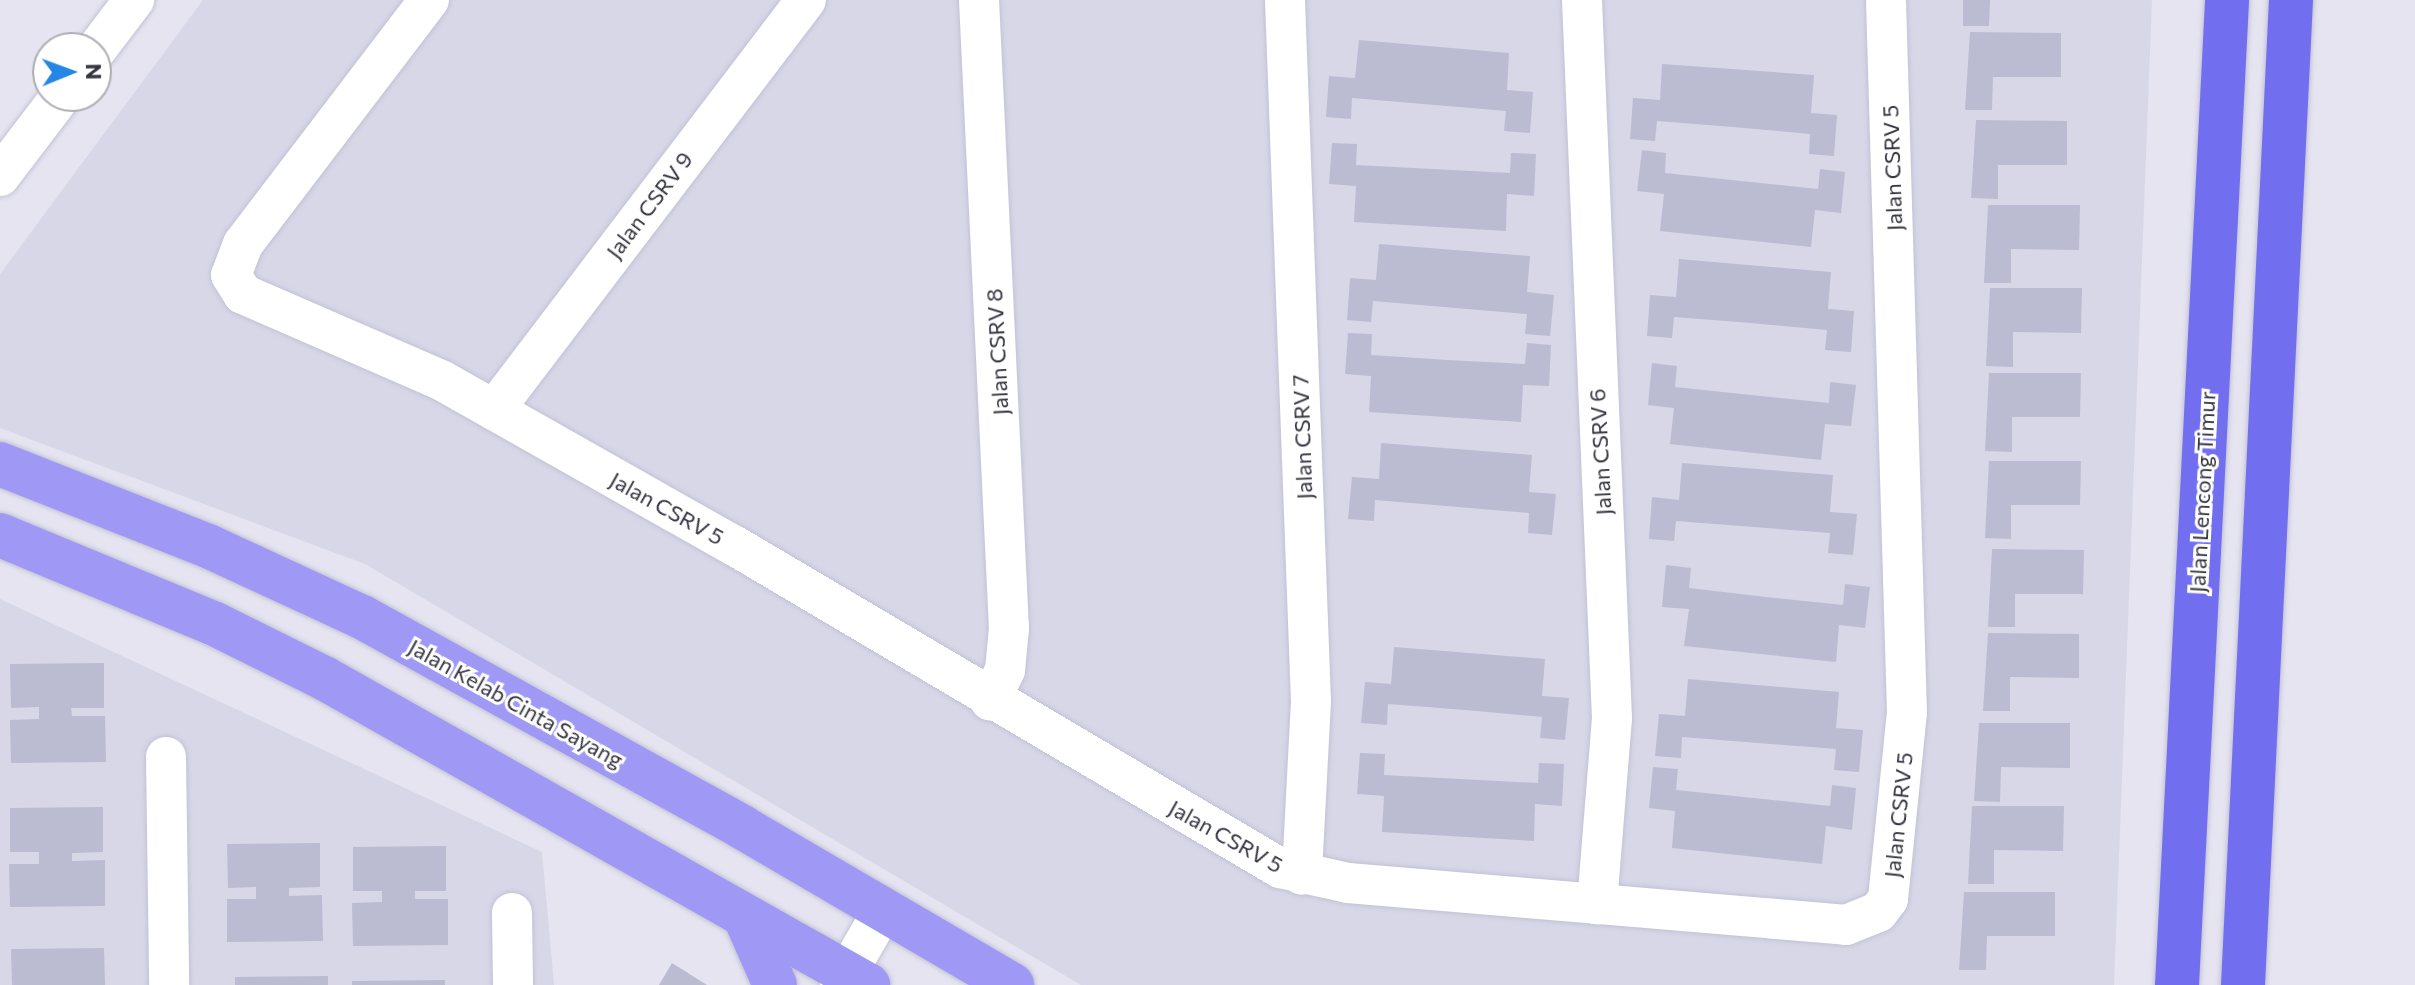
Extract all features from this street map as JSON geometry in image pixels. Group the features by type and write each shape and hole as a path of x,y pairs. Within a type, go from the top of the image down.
{"highway":[{"name":"Jalan Lencong Timur","path":"2177,985 2227,0"},
{"path":"2243,985 2291,0"}],"main road":[{"name":"Jalan Kelab Cinta Sayang","path":"0,464 292,581 884,909 1012,985"},
{"path":"0,535 215,624 324,678 745,917 846,982"},
{"path":"745,917 775,985"}],"street":[{"path":"110,32 134,0"},
{"name":"Jalan CSRV 5","path":"429,0 243,244 231,275 243,294 400,361 494,410 735,546 990,701 1251,853 1302,875 1846,925 1865,920 1888,899 1904,753 1907,668 1886,0"},
{"name":"Jalan CSRV 9","path":"494,410 806,0"},
{"name":"Jalan CSRV 8","path":"979,0 1009,628 1005,670 990,701"},
{"name":"Jalan CSRV 7","path":"1285,0 1311,701 1302,875"},
{"name":"Jalan CSRV 6","path":"1582,0 1611,689 1597,904"},
{"path":"0,176 49,112"},
{"path":"166,757 169,985"},
{"path":"846,982 884,909"},
{"path":"512,913 513,985"}],"shaded area":[{"path":"203,0 2152,0 2114,985 1081,985 365,564 0,428 0,274"},
{"path":"0,599 542,852 554,985 0,985"}],"building":[{"path":"1963,0 1990,0 1989,26 1963,26"},
{"path":"1970,32 2061,33 2061,77 1993,77 1992,110 1965,110"},
{"path":"1359,40 1509,53 1507,90 1533,92 1530,133 1504,131 1506,111 1352,98 1351,119 1326,117 1329,76 1355,78"},
{"path":"1662,64 1814,75 1811,113 1837,115 1834,156 1809,154 1810,134 1733,127 1657,121 1655,141 1630,139 1633,98 1660,100"},
{"path":"1976,120 2067,121 2067,165 1998,165 1998,199 1971,198"},
{"path":"1332,143 1357,144 1356,165 1510,173 1511,153 1536,154 1534,196 1507,194 1506,231 1354,222 1356,186 1329,184"},
{"path":"1642,150 1666,153 1665,173 1818,189 1820,169 1845,172 1841,213 1815,210 1811,247 1660,231 1664,194 1637,191"},
{"path":"1988,205 2080,205 2079,250 2011,249 2011,283 1984,283"},
{"path":"1379,244 1530,256 1527,292 1554,295 1550,336 1525,334 1527,314 1373,301 1371,322 1347,320 1350,278 1376,280"},
{"path":"1679,259 1831,272 1828,309 1854,311 1851,352 1825,350 1827,330 1751,323 1674,317 1672,338 1647,336 1650,295 1676,297"},
{"path":"1990,288 2082,288 2081,333 2013,332 2013,367 1986,366"},
{"path":"1348,333 1372,334 1371,355 1448,360 1525,364 1527,343 1551,345 1549,386 1523,385 1521,422 1369,412 1371,376 1345,374"},
{"path":"1652,363 1677,366 1675,387 1829,403 1830,382 1856,385 1851,426 1825,424 1821,460 1670,444 1674,408 1648,405"},
{"path":"1989,373 2081,373 2080,417 2012,417 2012,452 1985,451"},
{"path":"1381,443 1532,455 1529,492 1556,494 1552,535 1528,533 1529,513 1375,500 1374,521 1348,519 1352,477 1379,479"},
{"path":"1989,461 2081,461 2080,505 2011,505 2011,539 1985,538"},
{"path":"1682,463 1833,475 1830,512 1857,514 1853,555 1828,553 1830,533 1676,521 1674,541 1649,539 1652,497 1679,500"},
{"path":"1992,549 2084,550 2083,594 2015,594 2015,627 1988,627"},
{"path":"1666,565 1691,568 1689,588 1766,597 1843,605 1845,584 1870,587 1865,628 1839,625 1836,662 1684,646 1689,609 1662,607"},
{"path":"1988,633 2079,634 2079,678 2010,677 2010,711 1983,711"},
{"path":"1394,647 1545,659 1542,696 1569,698 1565,740 1540,738 1542,717 1465,710 1388,704 1387,725 1361,723 1365,682 1391,684"},
{"path":"104,663 104,708 71,708 72,716 105,716 106,762 11,763 10,720 39,719 39,707 11,708 10,664"},
{"path":"1688,679 1839,692 1836,728 1863,730 1859,772 1834,770 1836,749 1682,737 1681,758 1655,756 1659,714 1685,716"},
{"path":"1979,723 2070,723 2070,768 2001,767 2000,802 1974,801"},
{"path":"1360,753 1385,754 1384,775 1538,783 1539,763 1564,764 1562,806 1535,804 1534,841 1382,832 1384,796 1357,794"},
{"path":"1653,767 1678,769 1676,790 1830,806 1832,785 1856,788 1852,830 1826,826 1822,864 1672,848 1675,811 1649,808"},
{"path":"1972,806 2064,806 2063,851 1994,850 1994,884 1968,884"},
{"path":"103,807 103,852 72,853 72,861 105,860 105,906 10,907 9,864 39,864 39,852 10,852 10,808"},
{"path":"320,843 320,887 289,888 289,896 322,895 323,941 227,942 227,899 256,899 256,887 228,888 227,844"},
{"path":"446,846 446,891 415,891 415,899 448,899 448,945 353,946 352,903 382,902 382,891 353,891 353,847"},
{"path":"1964,892 2055,892 2055,936 1987,936 1986,970 1959,970"},
{"path":"104,948 105,985 12,985 11,949"},
{"path":"672,963 707,985 659,985"},
{"path":"328,976 328,985 235,985 235,977"},
{"path":"445,980 445,985 352,985 352,981"}]}
